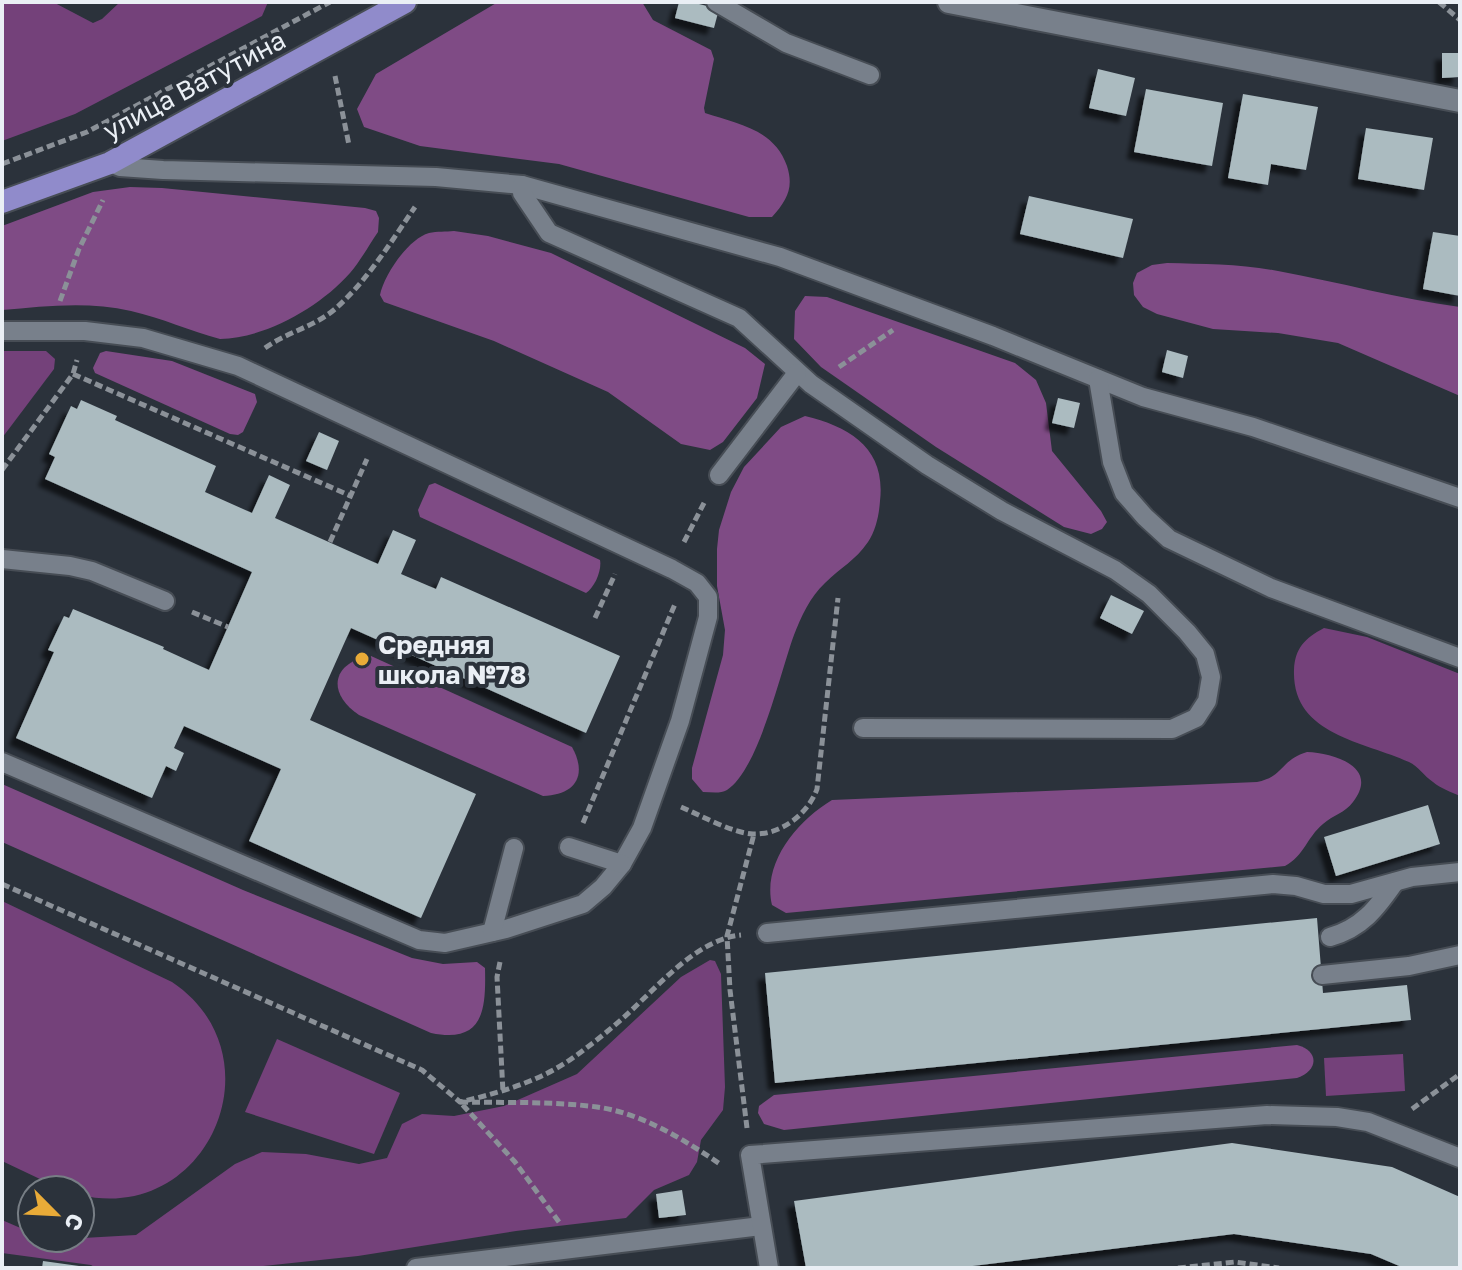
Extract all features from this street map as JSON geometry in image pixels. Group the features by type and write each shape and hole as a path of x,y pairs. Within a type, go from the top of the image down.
{"main road":[{"name":"улица Ватутина","path":"2,202 115,165 405,2"}],"street":[{"path":"949,2 1460,101"}],"lane":[{"path":"716,2 786,43 870,75"},
{"path":"115,165 163,170 436,177 522,185 780,257 1143,397 1253,427 1460,498"},
{"path":"522,185 522,193 549,233 739,318 804,378 927,465 1002,511 1115,570 1149,594 1205,654 1211,677 1207,701 1196,718 1172,729 863,728"},
{"path":"2,331 85,331 143,338 238,366 672,569 697,583 708,597 708,617 675,736 642,828 622,864 603,887 583,904 445,943 419,940 2,762"},
{"path":"719,475 804,378"},
{"path":"1098,379 1112,462 1124,493 1169,539 1271,588 1460,658"},
{"path":"2,559 92,571 165,601"},
{"path":"569,847 622,864"},
{"path":"499,930 514,848"},
{"path":"767,933 1273,884 1296,886 1324,894 1351,894 1412,877 1460,872"},
{"path":"1330,937 1359,924 1376,910 1395,882"},
{"path":"1322,975 1409,966 1460,955"},
{"path":"769,1268 750,1155 1216,1117 1337,1117 1386,1128 1460,1158"},
{"path":"416,1268 761,1226"}],"path":[{"path":"2,164 87,132 330,2"},
{"path":"1439,2 1460,20"},
{"path":"328,44 356,175"},
{"path":"49,331 79,249 115,165"},
{"path":"238,366 272,343 302,330 334,310 361,281 436,177"},
{"path":"804,378 858,356 921,310"},
{"path":"2,470 73,374 85,331"},
{"path":"73,374 351,496"},
{"path":"330,542 368,458"},
{"path":"672,569 719,475"},
{"path":"595,618 620,562"},
{"path":"713,820 754,834 795,820 807,809 817,789 838,598"},
{"path":"165,601 228,627"},
{"path":"581,828 655,653"},
{"path":"750,1155 730,990 727,936 754,834"},
{"path":"2,884 422,1070 460,1102 538,1192 576,1248"},
{"path":"499,930 497,977 503,1092"},
{"path":"460,1102 503,1092 572,1059 622,1019 674,968 727,936"},
{"path":"1386,1128 1460,1074"},
{"path":"460,1102 598,1107 642,1119 694,1146 755,1191"},
{"path":"1178,1268 1235,1265 1279,1268"}],"shaded area":[{"path":"2,2 53,2 93,23 120,2 268,2 262,16 75,114 2,141"},
{"path":"498,2 642,2 653,20 711,50 714,59 705,113 754,130 773,144 789,174 788,193 782,205 772,217 749,217 559,164 420,146 364,127 357,109 376,74"},
{"path":"130,187 365,208 376,211 378,232 350,273 324,298 273,327 238,337 220,339 142,314 99,306 2,310 2,226 93,192"},
{"path":"454,231 488,236 551,253 745,348 765,364 757,398 723,442 710,450 681,444 608,392 494,341 384,302 380,295 382,287 405,250 429,233"},
{"path":"1167,263 1264,269 1460,307 1460,396 1338,343 1278,333 1213,329 1157,314 1143,307 1134,295 1133,283 1137,273 1152,265"},
{"path":"805,296 827,297 1015,363 1036,380 1046,403 1052,451 1101,511 1107,522 1102,529 1091,534 1064,527 936,447 821,367 794,339 795,311"},
{"path":"2,351 46,351 55,359 54,369 2,438"},
{"path":"106,351 172,361 255,394 257,402 243,432 230,434 95,373 93,368 100,353"},
{"path":"805,416 851,434 871,454 880,483 877,522 863,549 831,577 806,608 759,742 749,762 727,790 703,792 692,779 692,768 723,655 725,630 717,586 719,530 731,492 744,467 781,427"},
{"path":"435,483 600,560 599,573 592,587 586,593 420,517 418,510 429,485"},
{"path":"1324,628 1367,637 1460,674 1460,796 1436,784 1409,762 1334,732 1317,722 1305,709 1296,692 1296,656 1302,644"},
{"path":"371,656 572,747 579,767 576,782 563,792 543,796 359,715 341,697 338,680 348,665"},
{"path":"1307,752 1329,755 1350,764 1361,780 1360,790 1350,806 1323,824 1297,857 1285,866 786,913 772,905 772,874 785,845 806,819 832,800 1257,782 1266,780 1292,759"},
{"path":"2,784 243,890 412,958 443,964 477,962 485,968 484,997 478,1020 472,1028 462,1033 431,1033 2,842"},
{"path":"2,901 172,982 205,1013 222,1050 225,1089 215,1127 195,1160 164,1185 125,1197 96,1196 96,1174 29,1174 2,1161"},
{"path":"710,960 715,961 721,974 723,1110 701,1140 697,1162 689,1175 654,1190 626,1218 516,1231 358,1256 245,1268 96,1268 2,1253 2,1220 16,1226 16,1254 96,1254 96,1237 136,1235 235,1164 262,1152 306,1154 359,1164 387,1158 402,1124 422,1114 454,1116 504,1106 577,1074 681,977"},
{"path":"277,1039 400,1093 374,1154 245,1112"},
{"path":"1297,1045 1310,1052 1314,1061 1309,1071 1297,1078 784,1130 764,1124 758,1113 759,1106 774,1095"},
{"path":"1403,1054 1405,1091 1326,1096 1324,1058"}],"building":[{"path":"679,2 719,9 714,28 675,18"},
{"path":"1442,53 1460,53 1460,77 1442,78"},
{"path":"1098,69 1135,78 1126,116 1089,108"},
{"path":"1146,89 1223,103 1212,166 1134,152"},
{"path":"1243,94 1318,107 1306,170 1271,164 1268,185 1228,178"},
{"path":"1366,128 1433,138 1424,190 1358,179"},
{"path":"1029,196 1133,219 1123,258 1020,234"},
{"path":"1433,232 1460,236 1460,296 1423,289"},
{"path":"1167,350 1188,356 1183,378 1162,372"},
{"path":"1058,398 1080,403 1074,428 1052,423"},
{"path":"81,400 117,416 115,420 216,466 205,492 252,513 269,475 290,485 275,518 378,564 393,530 416,540 401,574 436,589 441,577 620,656 586,733 351,628 310,720 476,794 421,918 249,841 281,769 184,726 174,748 184,753 176,771 166,766 152,798 16,738 54,652 48,650 64,616 69,618 73,609 164,647 209,670 252,572 45,479 55,457 49,454 71,406 77,409"},
{"path":"319,432 339,441 327,470 306,461"},
{"path":"1111,595 1144,611 1132,634 1100,618"},
{"path":"1428,805 1440,844 1336,876 1324,837"},
{"path":"1317,918 1323,993 1407,985 1411,1020 775,1083 765,973"},
{"path":"1232,1143 1392,1167 1460,1197 1460,1268 1404,1268 1371,1254 1234,1234 956,1268 806,1268 794,1201"},
{"path":"682,1190 686,1215 659,1218 656,1194"},
{"path":"43,1261 79,1266 79,1268 42,1268"}],"place":[{"name":"Средняя школа №78","path":"362,659"}]}
